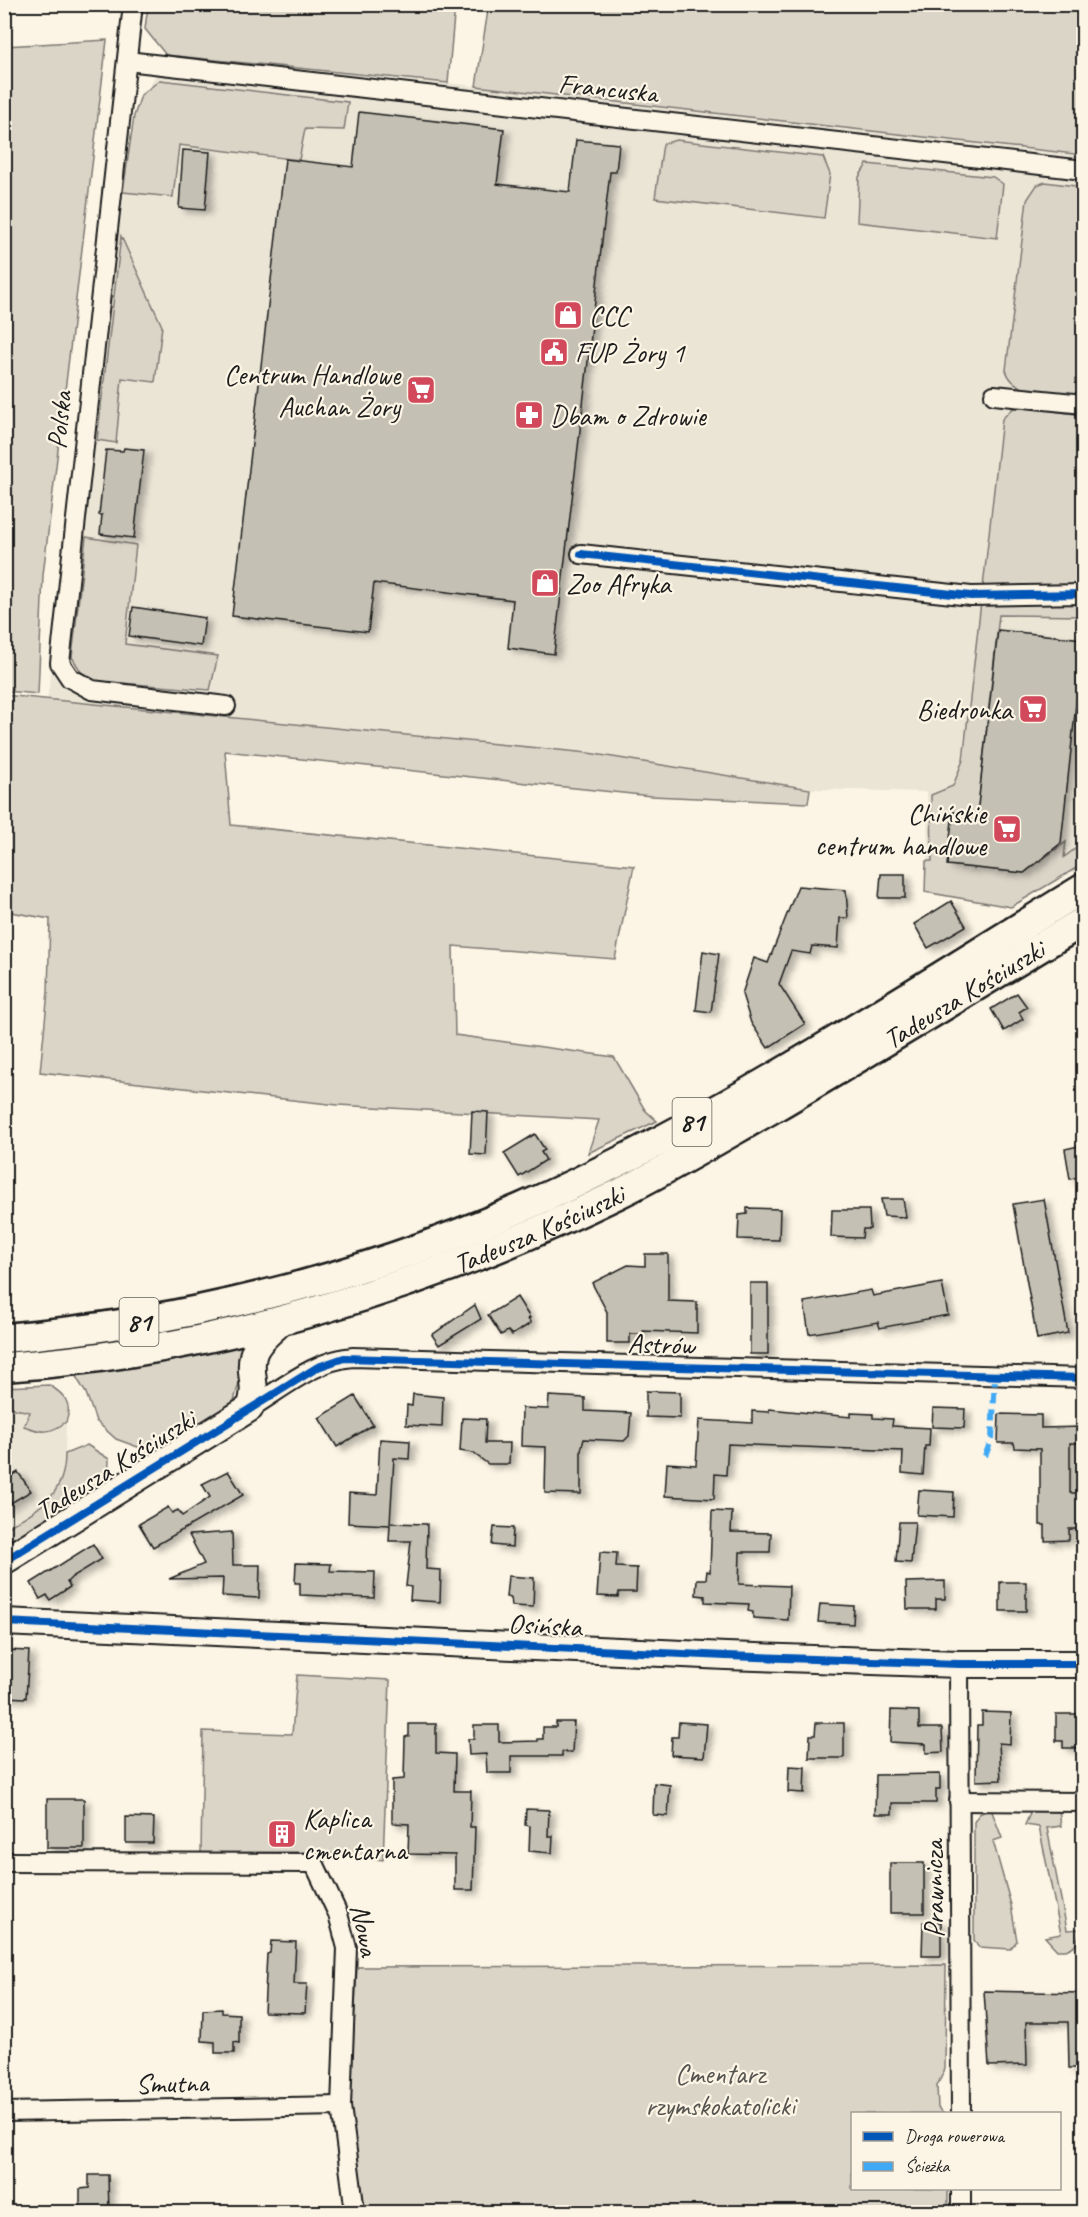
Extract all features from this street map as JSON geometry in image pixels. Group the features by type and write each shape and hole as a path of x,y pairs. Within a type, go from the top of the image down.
{"main road":[{"name":"Tadeusza Kościuszki","path":"4,1338 128,1324 271,1293 335,1276 455,1235 611,1166 789,1067 1083,888"},
{"name":"Tadeusza Kościuszki","path":"283,1320 346,1302 460,1263 532,1234 620,1193 804,1089 1083,921"},
{"name":"81","path":"4,1366 134,1351 283,1320"}],"street":[{"name":"Polska","path":"133,4 60,663 70,678 92,690 226,706"},
{"name":"Francuska","path":"127,62 1083,170"},
{"path":"994,395 1083,404"},
{"path":"581,554 971,596 1083,594"},
{"name":"Tadeusza Kościuszki","path":"4,1561 250,1408 255,1389 253,1355 259,1343 283,1320"},
{"name":"Astrów","path":"250,1408 318,1367 335,1360 353,1357 1083,1378"},
{"name":"Osińska","path":"4,1622 726,1656 959,1664 1083,1664"},
{"name":"Prawnicza","path":"959,1664 961,2112"},
{"path":"959,1801 1083,1802"},
{"name":"Nowa","path":"4,1862 314,1863 338,1914 347,1948 341,2106 355,2212"},
{"name":"Smutna","path":"4,2112 341,2106"},
{"path":"961,2190 961,2212"}],"shaded area":[{"path":"166,55 448,83 1083,155 1083,861 1021,899 928,889 927,792 810,789 588,753 47,701 134,116"},
{"path":"5,1407 30,1412 55,1430 66,1422 65,1458 58,1490 47,1503 5,1529"}],"green space":[{"path":"489,4 1083,5 1083,155 476,86"},
{"path":"148,5 455,5 448,83 166,55 145,29"},
{"path":"107,40 43,575 38,694 5,691 5,46"},
{"path":"160,80 348,102 344,130 305,129 299,160 179,145 173,197 123,192 134,116 141,95"},
{"path":"676,140 823,157 830,174 824,218 655,198 663,144"},
{"path":"867,164 993,177 1003,184 997,238 857,222 859,177"},
{"path":"1045,182 1083,187 1083,396 1028,390 1011,379 1006,370 1027,200 1037,185"},
{"path":"121,236 162,326 155,382 122,378 116,443 97,440"},
{"path":"1022,407 1083,415 1083,586 983,587 1002,419 1012,409"},
{"path":"86,537 136,545 125,644 218,656 210,690 95,681 81,672 72,657"},
{"path":"1083,601 1083,616 999,615 977,815 953,812 949,864 1024,873 1066,842 1064,857 1083,843 1083,864 1011,907 925,892 926,861 932,861 931,795 953,786 963,760 981,602"},
{"path":"4,695 588,753 810,789 808,803 651,796 225,751 231,825 634,866 615,959 453,946 455,1035 614,1057 645,1110 657,1121 588,1153 599,1120 338,1105 40,1072 48,992 50,919 5,911"},
{"path":"252,1338 233,1404 154,1453 116,1439 96,1421 86,1393 72,1370"},
{"path":"49,1385 63,1396 68,1404 66,1422 55,1429 41,1431 24,1426 30,1412 5,1407 5,1387"},
{"path":"87,1445 109,1459 108,1483 5,1547 5,1529 38,1508 55,1492 64,1469 65,1454"},
{"path":"297,1675 390,1680 383,1860 319,1852 201,1853 203,1731 292,1734"},
{"path":"991,1809 1002,1838 993,1841 1011,1905 1017,1941 1010,1949 979,1947 974,1940 974,1822 979,1814"},
{"path":"1032,1809 1059,1809 1061,1826 1047,1828 1067,1930 1081,1929 1076,1945 1066,1950 1057,1950 1045,1937 1061,1934 1039,1827 1025,1825"},
{"name":"Cmentarz rzymskokatolicki","path":"946,1965 945,2069 937,2086 938,2108 942,2112 851,2112 851,2190 948,2190 948,2212 362,2212 350,2106 357,1967"}],"building":[{"name":"Centrum Handlowe Auchan Żory","path":"359,112 504,129 497,184 570,192 576,140 619,144 616,172 610,172 554,654 508,648 513,600 374,583 368,632 232,616 285,159 353,167"},
{"path":"183,150 210,152 205,210 179,208"},
{"path":"124,448 144,450 134,538 100,534 102,515 99,515 106,450 123,451"},
{"path":"133,607 205,618 201,646 129,636"},
{"path":"998,630 1083,639 1061,843 1024,873 947,865 953,812 977,815"},
{"path":"881,874 905,874 905,898 879,898"},
{"path":"798,886 846,890 848,918 840,918 838,948 812,946 810,954 791,951 779,984 805,1024 768,1048 751,1023 742,994 754,958 768,963"},
{"path":"951,901 966,926 928,948 914,924"},
{"path":"703,951 719,954 711,1012 696,1010"},
{"path":"1017,993 1027,1007 1019,1012 1023,1019 1004,1031 991,1009"},
{"path":"472,1111 488,1112 486,1155 470,1154"},
{"path":"535,1134 545,1150 541,1152 546,1160 519,1177 504,1153"},
{"path":"1083,1145 1083,1176 1070,1179 1065,1149"},
{"path":"881,1199 903,1199 906,1217 884,1216"},
{"path":"1044,1199 1068,1333 1037,1339 1013,1204"},
{"path":"747,1208 780,1209 779,1240 738,1239 739,1215 747,1214"},
{"path":"832,1210 869,1210 870,1229 863,1229 862,1238 831,1237"},
{"path":"645,1254 668,1254 668,1301 697,1302 697,1333 643,1331 643,1334 630,1334 630,1343 607,1343 607,1312 592,1283 628,1265 645,1266"},
{"path":"750,1283 768,1283 768,1354 750,1354"},
{"path":"942,1283 948,1315 880,1328 878,1322 809,1334 804,1302 871,1290 873,1296"},
{"path":"517,1297 531,1323 512,1335 508,1331 501,1335 488,1315"},
{"path":"475,1305 481,1319 439,1345 432,1335"},
{"path":"646,1391 680,1392 680,1418 646,1417"},
{"path":"413,1394 443,1397 442,1427 406,1425 407,1405 412,1406"},
{"path":"355,1396 373,1425 337,1447 319,1418"},
{"path":"549,1396 585,1398 585,1411 631,1413 629,1436 624,1441 584,1439 581,1450 581,1494 545,1493 546,1447 521,1446 522,1408 548,1409"},
{"path":"933,1408 965,1409 964,1428 932,1427"},
{"path":"769,1409 851,1417 851,1413 873,1414 873,1418 893,1419 892,1426 930,1428 929,1446 925,1446 923,1475 902,1473 903,1451 728,1444 726,1475 715,1474 714,1499 665,1496 667,1463 696,1465 699,1420 752,1423 752,1411 769,1412"},
{"path":"999,1414 1041,1415 1041,1428 1083,1427 1083,1443 1070,1443 1070,1493 1081,1493 1082,1529 1069,1529 1069,1540 1045,1541 1045,1525 1040,1525 1040,1449 1015,1448 1014,1443 998,1443"},
{"path":"462,1418 486,1419 485,1443 510,1443 509,1464 488,1464 473,1453 460,1451"},
{"path":"380,1439 410,1441 409,1459 394,1458 390,1523 427,1524 426,1569 441,1570 440,1602 410,1600 411,1587 406,1586 411,1541 389,1541 390,1525 348,1523 349,1493 377,1495"},
{"path":"228,1471 243,1495 153,1547 139,1524 168,1507 172,1513 178,1510 182,1516 210,1497 202,1484"},
{"path":"18,1472 31,1491 4,1507 4,1481"},
{"path":"919,1490 954,1492 953,1517 917,1515"},
{"path":"712,1511 732,1512 731,1532 771,1533 770,1552 740,1552 739,1584 789,1586 788,1620 753,1618 753,1612 748,1611 749,1604 705,1602 705,1596 696,1595 697,1579 706,1579 707,1571 710,1572"},
{"path":"899,1522 915,1522 911,1563 896,1562"},
{"path":"494,1527 513,1528 512,1547 492,1545"},
{"path":"232,1532 233,1565 260,1565 259,1598 222,1596 223,1578 169,1579 204,1564 189,1535"},
{"path":"93,1544 102,1559 72,1577 67,1582 70,1587 50,1600 47,1595 40,1599 31,1583"},
{"path":"600,1552 617,1553 616,1567 637,1568 636,1592 619,1592 618,1597 597,1596"},
{"path":"296,1563 331,1564 330,1571 375,1572 374,1598 300,1595 300,1583 295,1583"},
{"path":"508,1576 534,1578 533,1607 512,1606 511,1598 506,1597"},
{"path":"945,1581 945,1599 936,1599 936,1609 907,1609 906,1582"},
{"path":"1000,1582 1026,1582 1026,1611 1000,1611"},
{"path":"820,1604 854,1606 853,1624 818,1622"},
{"path":"4,1650 29,1651 26,1698 4,1697"},
{"path":"891,1710 919,1711 919,1728 942,1728 943,1752 926,1753 926,1744 890,1742"},
{"path":"982,1712 1011,1713 1010,1744 999,1743 1001,1780 976,1781 977,1725 982,1725"},
{"path":"1056,1714 1083,1714 1083,1748 1063,1748 1063,1741 1056,1741"},
{"path":"556,1722 574,1722 572,1752 562,1752 562,1756 511,1756 511,1773 487,1773 486,1754 469,1755 468,1739 474,1739 474,1725 499,1725 499,1742 538,1741 538,1739 543,1739 543,1727 556,1727"},
{"path":"679,1722 707,1724 704,1757 671,1755 672,1737 678,1737"},
{"path":"816,1723 844,1723 844,1758 809,1758 810,1735 815,1735"},
{"path":"409,1724 436,1724 436,1753 455,1754 454,1791 471,1791 470,1827 475,1827 473,1890 455,1890 455,1855 408,1854 409,1824 392,1823 392,1780 404,1779 405,1737 409,1736"},
{"path":"789,1766 805,1767 804,1793 788,1792"},
{"path":"940,1774 940,1789 936,1789 936,1803 892,1803 892,1814 875,1814 876,1775"},
{"path":"654,1783 670,1785 668,1816 653,1815"},
{"path":"47,1799 84,1799 84,1848 47,1848"},
{"path":"526,1809 549,1810 548,1836 553,1836 552,1853 529,1851 530,1826 525,1825"},
{"path":"126,1817 154,1818 153,1843 126,1843"},
{"path":"890,1863 924,1863 924,1913 890,1913"},
{"path":"923,1922 941,1922 941,1956 922,1956"},
{"path":"271,1941 296,1942 294,1984 307,1984 305,2013 264,2012 267,1954 270,1953"},
{"path":"984,1991 1082,1993 1082,2068 1069,2068 1068,2022 1026,2022 1027,2065 989,2066"},
{"path":"222,2009 222,2013 239,2014 239,2043 234,2042 234,2053 215,2053 215,2042 202,2041 203,2010"},
{"path":"89,2175 108,2175 109,2212 80,2212 80,2189 89,2188"}],"marked path":[{"path":"985,1456 992,1439 995,1376"}],"cycle path":[{"path":"581,554 971,596 1084,594"},
{"path":"4,1561 318,1367 344,1358 1084,1378"},
{"path":"4,1622 726,1656 959,1664 1084,1664"}],"place":[{"name":"CCC","path":"568,315"},
{"name":"FUP Żory 1","path":"554,352"},
{"name":"Centrum Handlowe Auchan Żory","path":"421,390"},
{"name":"Dbam o Zdrowie","path":"529,415"},
{"name":"Zoo Afryka","path":"545,583"},
{"name":"Biedronka","path":"1033,709"},
{"name":"Chińskie centrum handlowe","path":"1007,829"},
{"name":"Kaplica cmentarna","path":"282,1834"}]}
